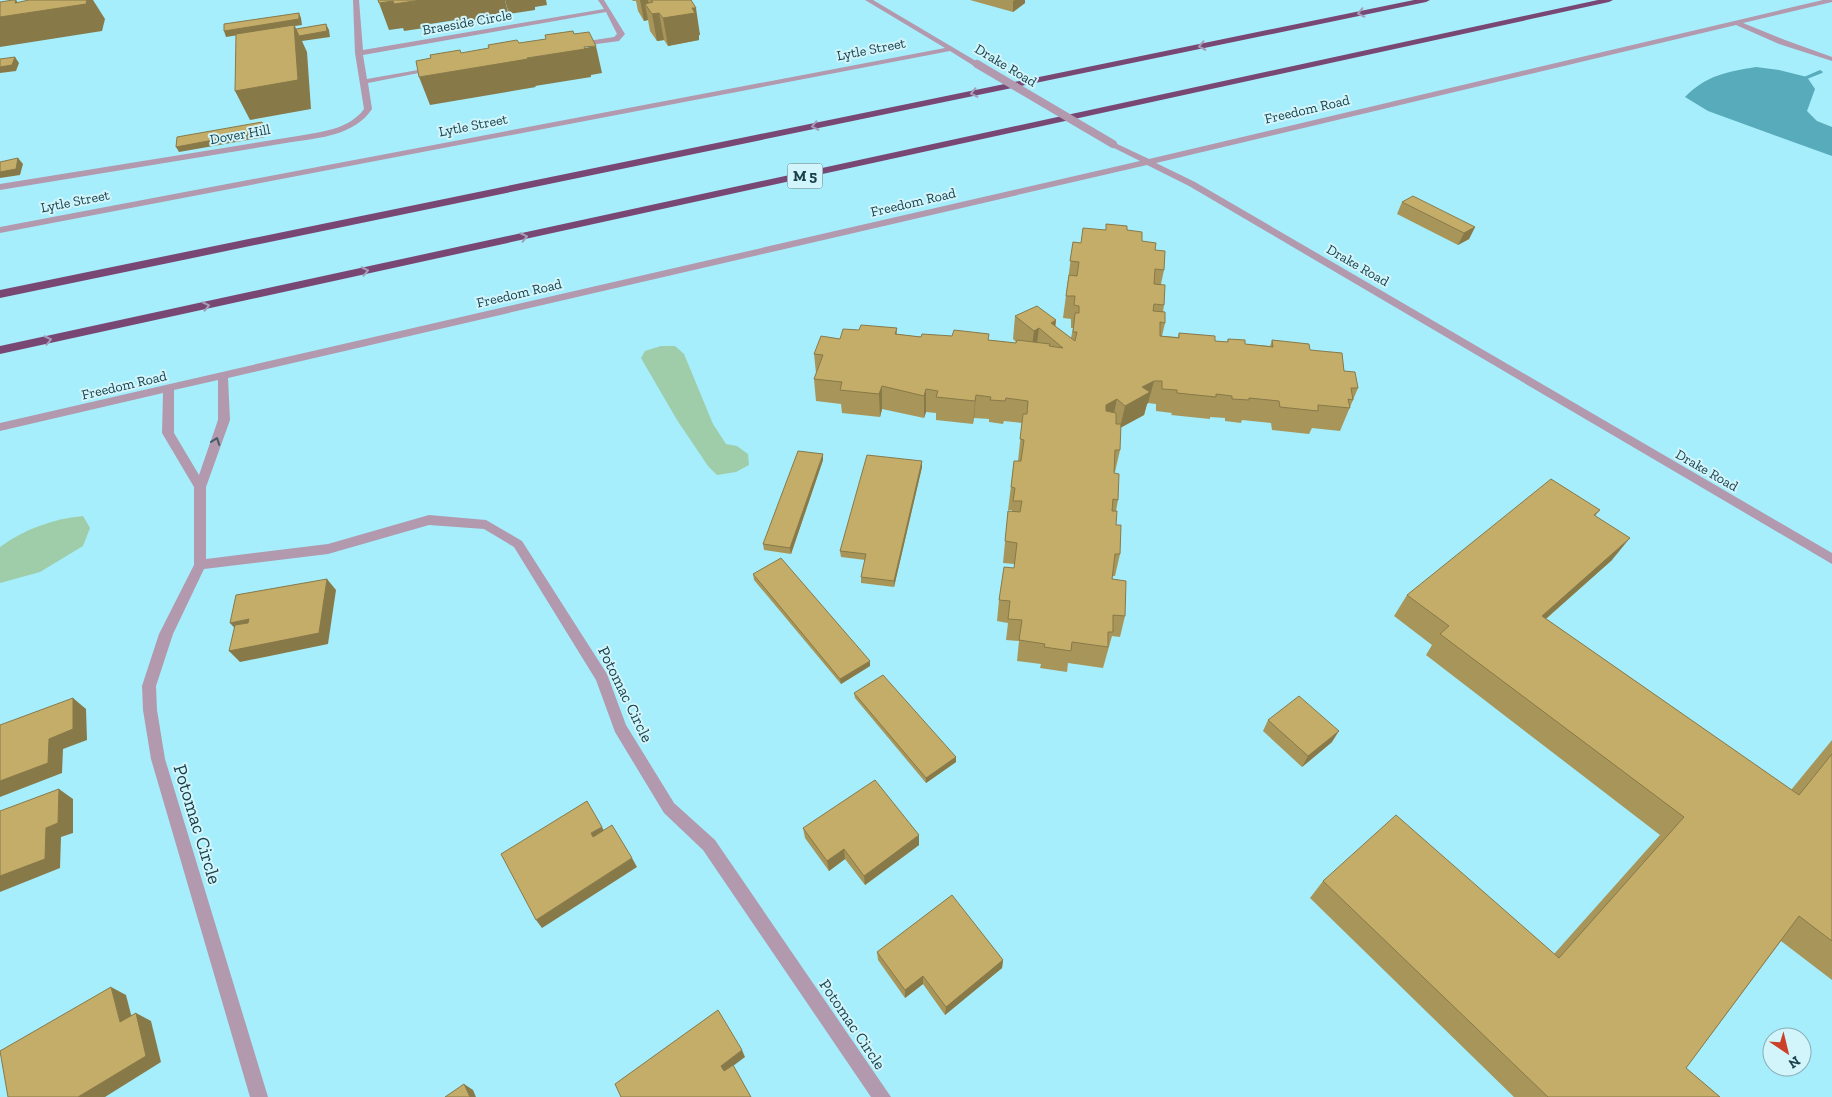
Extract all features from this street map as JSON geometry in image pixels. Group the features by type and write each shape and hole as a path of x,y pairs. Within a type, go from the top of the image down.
{"highway":[{"path":"0,294 1426,0"},
{"name":"M 5","path":"0,350 1609,0"}],"street":[{"name":"Dover Hill","path":"0,187 136,166 336,130 355,123 363,117 368,109 359,53 356,0"},
{"path":"567,47 616,39 621,34 601,0"},
{"name":"Drake Road","path":"868,0 1113,144 1192,184 1832,559"},
{"name":"Freedom Road","path":"0,428 1148,162 1832,0"},
{"name":"Braeside Circle","path":"359,53 608,10"},
{"path":"1736,23 1782,42 1832,59"},
{"name":"Lytle Street","path":"0,230 951,49"},
{"path":"363,82 441,68"},
{"name":"Potomac Circle","path":"223,376 224,420 200,487 200,565 166,634 148,686 158,759 258,1097"},
{"path":"169,388 168,433 200,487"},
{"name":"Potomac Circle","path":"200,565 328,549 429,520 486,525 518,544 602,678 620,728 669,808 709,845 882,1097"}],"green space":[{"path":"661,346 675,346 684,354 713,424 726,444 737,446 748,454 749,465 736,472 717,475 708,466 677,420 641,358 645,351"},
{"path":"83,516 90,528 83,546 40,572 0,583 0,547 19,535 39,526"}],"water":[{"path":"1756,67 1807,77 1815,89 1807,111 1817,121 1832,127 1832,156 1708,111 1685,97 1709,79"}],"building":[{"path":"16,0 15,3 29,0 87,0 86,4 0,17 0,2"},
{"path":"378,0 421,0 394,4 393,1 379,3"},
{"path":"651,0 691,0 696,8 692,8 695,13 663,18 659,13 652,14 645,4 653,2"},
{"path":"299,13 299,19 224,31 224,24"},
{"path":"326,24 327,31 299,36 296,29"},
{"path":"294,25 298,80 235,91 236,34"},
{"path":"573,31 574,34 589,32 596,46 419,77 416,61 431,58 430,55 460,50 461,53 489,48 488,45 517,40 519,43 546,39 545,35"},
{"path":"15,57 12,65 0,67 0,59"},
{"path":"262,122 262,131 176,147 177,137"},
{"path":"18,158 16,169 0,172 0,162"},
{"path":"1413,196 1475,227 1464,233 1402,202"},
{"path":"1106,224 1127,226 1127,230 1142,232 1142,241 1156,243 1155,250 1165,251 1164,270 1155,269 1154,284 1165,285 1164,305 1154,304 1153,311 1165,312 1165,323 1160,322 1160,336 1179,338 1179,333 1215,336 1215,341 1228,342 1228,339 1245,340 1245,344 1273,347 1272,340 1309,344 1310,350 1342,353 1344,371 1355,372 1358,388 1351,388 1353,400 1348,399 1350,408 1318,405 1318,411 1280,407 1279,401 1249,398 1249,400 1232,399 1232,396 1216,394 1216,397 1177,393 1177,390 1162,389 1162,381 1154,381 1142,387 1150,392 1125,406 1117,399 1106,405 1106,411 1116,413 1116,424 1121,424 1120,450 1115,450 1114,473 1119,474 1118,500 1113,499 1112,511 1117,511 1116,525 1121,525 1120,554 1115,554 1112,579 1126,581 1125,616 1113,615 1113,632 1108,632 1108,647 1072,642 1071,651 1044,647 1045,644 1019,640 1022,620 1008,619 1010,601 999,600 1004,567 1014,568 1017,543 1005,541 1008,511 1020,512 1022,501 1013,501 1015,488 1011,487 1014,461 1021,461 1024,440 1020,439 1023,414 1027,414 1028,401 1006,398 1005,401 990,400 991,397 976,395 975,401 936,397 938,391 926,389 924,396 882,386 879,394 840,390 842,382 814,379 823,355 814,354 821,336 840,339 843,329 859,330 861,325 897,328 895,334 921,337 922,334 952,336 954,330 989,334 988,340 1016,343 1017,340 1050,344 1049,346 1063,348 1039,328 1034,331 1015,316 1037,306 1056,320 1051,323 1075,341 1077,332 1073,332 1075,313 1079,313 1079,306 1074,305 1075,296 1066,296 1069,275 1077,276 1079,262 1070,261 1073,242 1081,243 1083,228 1106,230"},
{"path":"798,451 823,454 790,548 763,544"},
{"path":"867,455 922,461 894,581 861,577 866,554 840,551"},
{"path":"1551,479 1600,510 1594,515 1630,538 1542,616 1799,795 1832,754 1832,941 1799,916 1686,1068 1720,1097 1548,1097 1323,881 1396,815 1559,958 1684,817 1440,634 1449,626 1407,595"},
{"path":"781,558 870,661 840,679 753,574"},
{"path":"327,579 319,633 229,651 235,625 248,623 249,619 230,623 236,595"},
{"path":"883,675 956,757 926,778 854,693"},
{"path":"1299,696 1339,731 1308,756 1268,720"},
{"path":"73,698 73,729 49,739 48,763 0,781 0,725"},
{"path":"875,780 919,835 864,876 844,849 827,861 803,828"},
{"path":"59,789 58,823 46,828 45,859 0,876 0,811"},
{"path":"587,801 602,827 591,833 593,837 612,825 632,858 536,920 501,854"},
{"path":"952,895 1003,960 946,1007 923,976 905,990 877,952"},
{"path":"111,987 120,1022 136,1013 146,1056 78,1097 8,1097 0,1051"},
{"path":"718,1010 742,1050 721,1066 724,1071 733,1065 751,1097 621,1097 615,1084"},
{"path":"464,1084 470,1097 445,1097"}],"waterway":[{"path":"1807,77 1820,72"}]}
